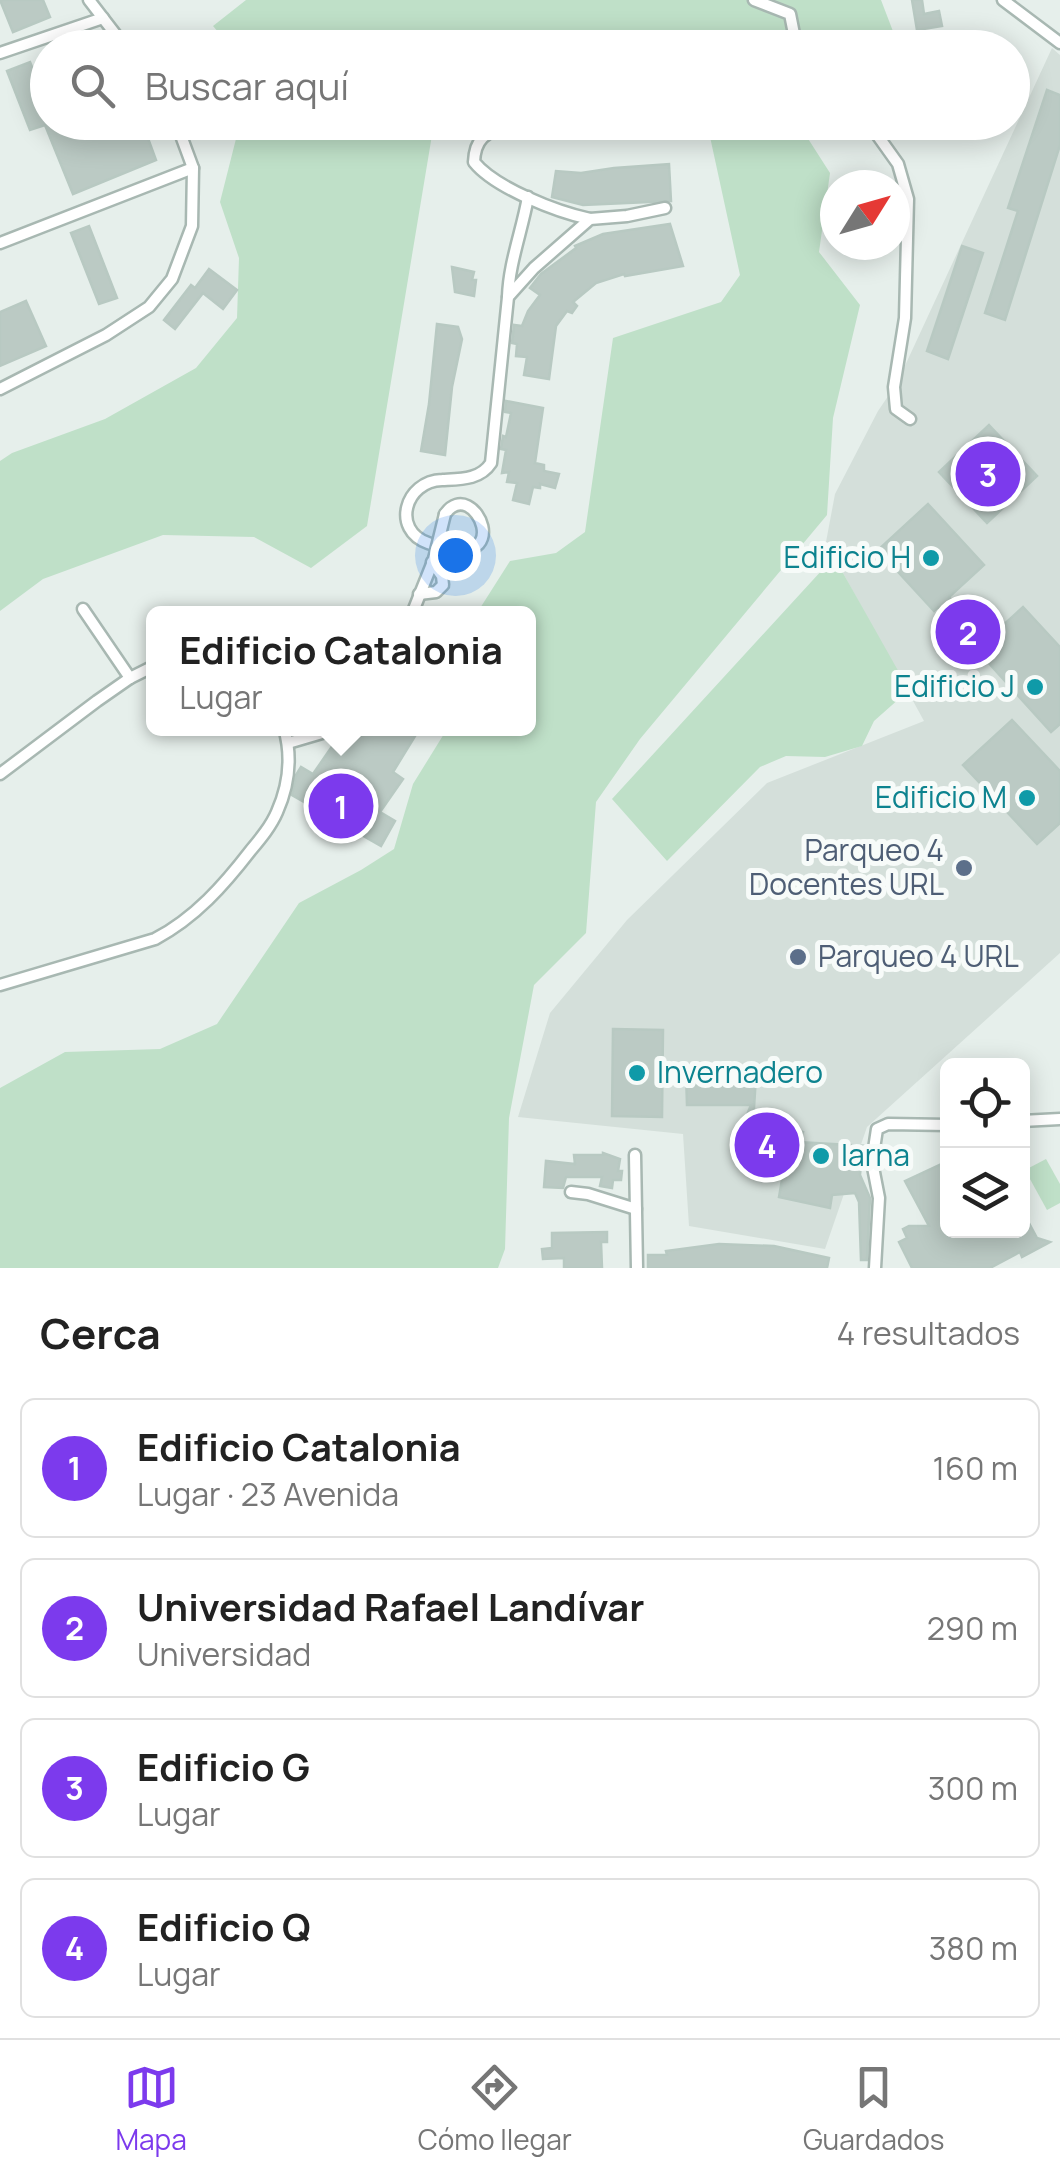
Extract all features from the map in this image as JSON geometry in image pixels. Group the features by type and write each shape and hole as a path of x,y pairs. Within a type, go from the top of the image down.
{"street":[{"path":"90,0 112,30"},
{"path":"754,0 790,14 793,30"},
{"path":"1003,0 1060,42"},
{"path":"67,30 103,18"},
{"path":"0,52 30,42"},
{"path":"0,389 106,335 149,307 172,279 192,226 193,168 183,140"},
{"path":"478,140 474,162 483,174 566,213 590,219 665,208"},
{"path":"881,140 898,164 908,199 904,318 894,388 896,409 910,419"},
{"path":"0,243 193,168"},
{"path":"415,606 433,560 445,514 454,505 471,508 484,535 472,548 459,552 424,542 408,524 406,510 411,496 432,480 473,477 491,463 508,298 518,232 528,197"},
{"path":"508,298 534,268 590,219"},
{"path":"419,594 436,592 443,585 433,560"},
{"path":"83,610 130,678"},
{"path":"0,774 146,669"},
{"path":"0,985 155,939 195,912 227,881 276,814 289,771 286,736"},
{"path":"288,743 318,736"},
{"path":"1030,1121 1060,1119"},
{"path":"876,1268 879,1198 872,1162 878,1129 888,1124 940,1125"},
{"path":"636,1155 637,1268"},
{"path":"571,1192 636,1210"}],"shaded area":[{"path":"1052,48 1060,55 1060,953 867,1127 825,1249 689,1226 683,1134 518,1117 550,1013 627,920 767,783 924,721 826,542 835,494 897,383 1009,140 1030,140 1030,96"}],"green space":[{"path":"246,0 881,0 892,30 216,30 213,26"},
{"path":"236,140 431,140 367,526 311,568 254,537 163,535 43,579 0,611 0,461 105,419 196,368 237,318 239,258 220,202"},
{"path":"711,140 809,140 828,170 820,170 820,260 825,260 860,305 833,418 827,515 640,739 596,802 586,933 534,985 509,1118 505,1249 498,1268 0,1268 0,1088 65,1052 160,1049 217,1024 299,903 394,849 413,784 443,736 536,736 536,606 481,606 510,561 556,553 585,532 613,338 721,302 740,275"},
{"path":"834,557 909,690 874,721 862,746 825,757 786,756 760,767 667,861 612,799"},
{"path":"1046,1159 1060,1184 1060,1203 1047,1210 1030,1179 1030,1167"}],"building":[{"path":"0,0 43,0 50,17 13,32"},
{"path":"912,0 922,0 924,14 939,11 942,26 917,30"},
{"path":"30,62 30,130 7,71"},
{"path":"1047,90 1060,95 1060,145 1005,320 985,313 1018,211 1008,208"},
{"path":"51,140 149,140 156,160 73,194"},
{"path":"669,164 671,201 583,205 552,197 556,171 581,173"},
{"path":"670,224 683,266 624,274 596,283 573,302 577,306 572,313 567,311 556,326 549,379 524,375 527,357 516,356 517,344 512,343 514,325 522,326 540,295 530,288 541,274 575,246 603,234"},
{"path":"89,226 117,298 99,304 71,233"},
{"path":"962,246 983,253 948,359 927,351"},
{"path":"452,267 474,272 474,296 455,292"},
{"path":"209,269 237,290 223,309 203,293 175,329 164,320"},
{"path":"26,301 46,346 0,366 0,312"},
{"path":"437,324 458,327 462,339 445,455 421,451"},
{"path":"506,401 543,408 535,463 544,465 544,471 559,474 555,488 540,484 540,488 533,487 529,504 513,500 517,483 507,482 509,472 502,473 506,450 501,449 511,413 505,412"},
{"path":"989,425 1037,476 987,523 939,472"},
{"path":"928,504 984,565 949,597 988,639 1023,607 1060,647 1060,724 1051,732 938,607 934,611 878,550"},
{"name":"Edificio M","path":"1012,720 1060,771 1060,823 1037,844 963,765"},
{"path":"352,736 415,736 393,772 403,779 380,812 395,821 381,846 292,795 301,767 313,774 333,745 342,751"},
{"name":"Invernadero","path":"613,1029 663,1030 662,1117 612,1116"},
{"path":"724,1066 724,1077 756,1076 753,1124 785,1140 791,1126 803,1132 798,1142 866,1146 860,1175 870,1198 867,1260 861,1260 859,1202 855,1193 832,1195 830,1208 779,1197 784,1168 735,1144 751,1105 687,1105 686,1074 709,1073 708,1067"},
{"path":"603,1153 620,1159 621,1180 613,1180 612,1188 600,1186 602,1177 566,1177 563,1188 544,1187 546,1161 575,1164 574,1155"},
{"path":"940,1165 940,1238 1030,1238 1030,1225 1037,1238 1050,1242 990,1268 912,1268 899,1242 907,1238 903,1229 929,1226 905,1181"},
{"path":"607,1232 607,1242 601,1242 602,1268 564,1268 564,1258 543,1259 542,1249 552,1248 552,1233"},
{"path":"719,1244 774,1246 829,1258 827,1268 648,1268 648,1255"}],"place":[{"name":"Edificio G","path":"988,474"},
{"name":"Edificio H","path":"931,558"},
{"name":"Universidad Rafael Landívar","path":"968,632"},
{"name":"Edificio J","path":"1035,687"},
{"name":"Edificio M","path":"1027,798"},
{"name":"Edificio Catalonia","path":"341,806"},
{"name":"Parqueo 4 Docentes URL","path":"964,868"},
{"name":"Parqueo 4 URL","path":"798,957"},
{"name":"Invernadero","path":"637,1073"},
{"name":"Edificio Q","path":"767,1145"},
{"name":"Iarna","path":"821,1156"}]}
